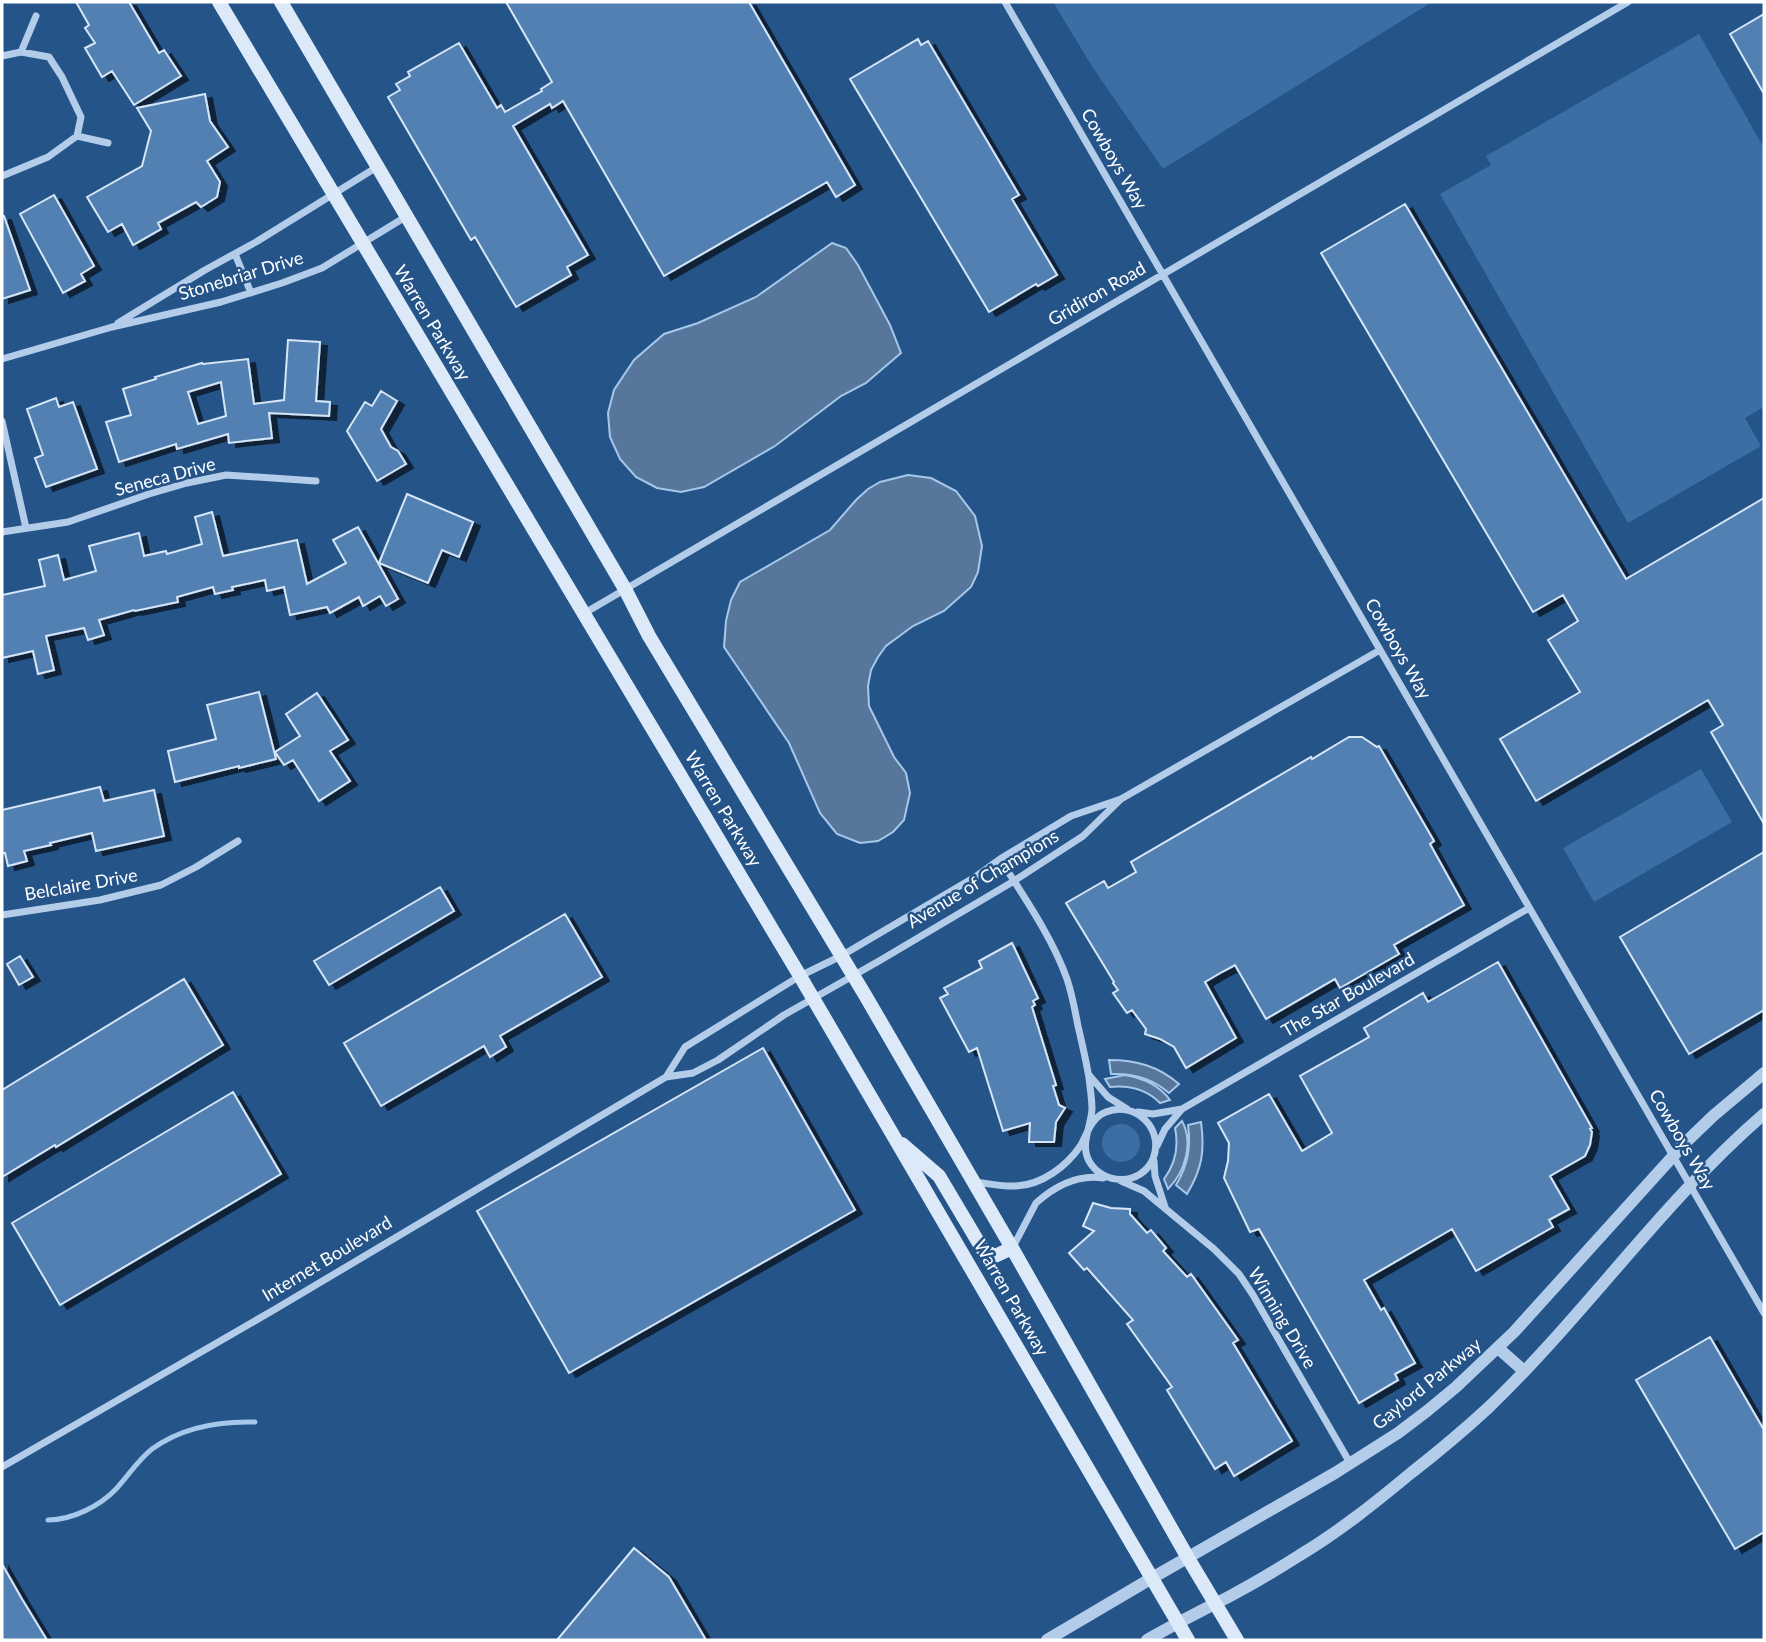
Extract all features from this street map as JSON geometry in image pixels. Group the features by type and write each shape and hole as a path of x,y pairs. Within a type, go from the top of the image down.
{"main road":[{"name":"Warren Parkway","path":"219,2 800,976 1188,1640"},
{"name":"Warren Parkway","path":"281,2 625,589 649,636 974,1182 1237,1640"},
{"path":"895,1139 939,1176 983,1250 995,1256 1012,1248"}],"street":[{"name":"Cowboys Way","path":"1004,2 1764,1313"},
{"name":"Gridiron Road","path":"583,614 1628,2"},
{"path":"21,52 36,16"},
{"path":"2,56 21,52 49,57 81,117 77,136 48,158 2,176"},
{"path":"77,136 108,143"},
{"name":"Stonebriar Drive","path":"112,327 378,167"},
{"name":"Stonebriar Drive","path":"2,359 112,327 221,302 322,268 407,216"},
{"path":"235,254 251,293"},
{"path":"2,421 26,528"},
{"name":"Seneca Drive","path":"2,532 68,522 149,494 226,475 316,481"},
{"name":"Avenue of Champions","path":"841,956 975,877 1071,816 1121,799 1380,650"},
{"name":"Avenue of Champions","path":"853,976 1014,881 1083,836 1121,799"},
{"name":"Belclaire Drive","path":"2,915 100,900 161,885 238,841"},
{"path":"1000,859 1045,933 1068,980 1092,1107 1086,1151 1090,1163 1099,1172 1116,1180"},
{"name":"The Star Boulevard","path":"1155,1152 1165,1129 1182,1109 1529,908"},
{"name":"Internet Boulevard","path":"666,1077 685,1047 800,976 841,956"},
{"name":"Internet Boulevard","path":"2,1467 272,1311 666,1077 693,1073 718,1060 784,1015 853,976"},
{"name":"Gaylord Parkway","path":"1047,1640 1398,1433 1456,1387 1498,1348 1673,1156 1713,1116 1764,1073"},
{"path":"1088,1075 1115,1103 1143,1117 1151,1127 1156,1139 1155,1176 1165,1207"},
{"name":"The Star Boulevard","path":"1131,1111 1153,1114 1182,1109"},
{"path":"974,1182 1017,1186 1034,1182 1063,1166 1070,1159 1093,1122 1102,1114 1113,1110 1131,1111"},
{"path":"1147,1640 1304,1553 1379,1500 1464,1430 1524,1371 1690,1185 1764,1114"},
{"path":"1012,1248 1036,1203 1072,1180 1088,1177 1116,1180 1138,1175 1147,1168 1155,1152"},
{"path":"1055,1171 1063,1185"},
{"name":"Winning Drive","path":"1116,1180 1139,1188 1165,1207 1239,1274 1350,1463"},
{"path":"1498,1348 1524,1371"}],"shaded area":[{"path":"1053,2 1432,2 1163,169 1093,68"},
{"path":"1699,34 1764,148 1764,407 1745,418 1761,446 1628,523 1440,194 1491,165 1486,156"},
{"path":"832,243 846,248 858,265 890,325 901,353 866,383 841,396 775,446 704,487 681,492 657,488 636,477 620,459 610,437 608,413 614,390 634,360 664,334 698,323 756,297"},
{"path":"908,475 931,478 956,491 975,516 982,546 978,572 971,587 944,611 913,626 886,646 871,670 868,686 869,706 894,757 906,773 910,793 904,820 893,832 878,841 860,843 837,834 820,813 789,743 724,647 726,621 731,600 740,582 830,530 868,489 880,482"},
{"path":"1701,769 1732,822 1594,902 1563,848"},
{"path":"1109,1060 1146,1065 1179,1084 1169,1093 1142,1078 1111,1074"},
{"path":"1125,1075 1150,1083 1170,1100 1160,1103 1137,1089 1110,1087 1105,1079"},
{"path":"1182,1121 1187,1139 1186,1157 1179,1174 1168,1189 1164,1179 1176,1155 1175,1128"},
{"path":"1201,1122 1201,1160 1187,1194 1176,1185 1188,1156 1188,1125"},
{"path":"1121,1124 1135,1129 1140,1143 1135,1157 1121,1162 1107,1157 1102,1143 1107,1129"}],"building":[{"path":"76,2 129,2 159,53 164,50 181,76 134,105 112,71 102,77 85,48 95,43 85,28 89,25"},
{"path":"506,2 749,2 855,185 836,197 827,182 664,276 563,101 552,108 550,104 513,126 588,255 567,267 571,275 516,307 475,237 471,240 388,97 400,90 396,84 410,76 408,72 459,43 497,108 501,105 505,112 542,91 541,89 552,82"},
{"path":"1764,14 1764,94 1730,34"},
{"path":"918,39 921,45 928,41 1019,195 1012,199 1057,275 1038,286 1036,284 989,312 850,79"},
{"path":"205,94 210,121 228,147 207,161 220,182 217,197 201,207 196,202 158,223 161,229 133,245 122,224 108,232 87,197 142,166 151,131 137,108"},
{"path":"54,195 94,266 81,274 85,281 63,293 20,214"},
{"path":"1405,204 1626,579 1764,498 1764,824 1711,732 1723,725 1708,700 1536,801 1500,739 1580,692 1548,640 1578,621 1563,595 1533,612 1321,253"},
{"path":"2,216 30,290 2,299"},
{"path":"288,340 320,342 316,401 330,402 329,416 269,413 272,438 229,443 228,434 177,449 176,444 119,462 106,422 131,415 123,389 202,363 248,359 254,404 284,400","holes":["221,382 226,416 198,424 188,392"]},
{"path":"381,391 397,401 381,429 391,447 398,451 406,464 377,481 347,431 365,402 372,406"},
{"path":"56,398 59,407 73,402 97,469 46,487 35,458 43,455 27,409"},
{"path":"407,494 473,522 459,557 442,550 428,583 379,563"},
{"path":"212,512 223,556 297,540 307,584 346,563 333,540 358,527 398,599 386,606 380,596 363,606 359,597 330,613 327,607 290,615 284,587 267,591 265,580 232,587 233,590 215,594 213,587 177,597 178,602 99,620 104,635 88,640 84,628 46,636 54,670 38,674 33,651 2,658 2,595 45,586 39,560 58,555 64,580 96,571 89,546 139,533 144,556 166,551 167,554 202,544 195,517"},
{"path":"259,692 276,759 175,782 168,751 216,739 207,705"},
{"path":"317,693 348,740 330,751 350,781 319,801 293,760 284,765 275,752 300,736 286,714"},
{"path":"1349,737 1362,737 1379,746 1434,841 1430,844 1464,905 1394,945 1399,954 1340,988 1335,979 1266,1019 1235,965 1222,972 1205,982 1236,1038 1186,1068 1174,1047 1145,1034 1146,1029 1132,1010 1127,1013 1113,993 1118,990 1114,982 1066,903 1104,881 1108,888 1136,872 1131,862"},
{"path":"100,787 104,801 154,790 164,836 96,851 92,833 24,851 27,861 8,866 5,853 2,853 2,810"},
{"path":"1764,852 1764,1010 1689,1054 1620,937"},
{"path":"440,887 454,911 329,985 314,961"},
{"path":"565,914 602,977 500,1036 506,1047 490,1057 484,1046 381,1106 344,1043"},
{"path":"1012,943 1038,998 1033,1001 1035,1005 1032,1007 1056,1085 1053,1086 1059,1105 1065,1108 1056,1122 1054,1142 1029,1142 1030,1123 1003,1131 977,1048 969,1052 940,998 948,994 944,988 982,968 979,961"},
{"path":"20,956 33,977 19,985 7,964"},
{"path":"1498,962 1592,1128 1590,1145 1585,1156 1550,1176 1569,1209 1549,1220 1553,1227 1476,1271 1452,1229 1364,1280 1381,1310 1384,1308 1415,1363 1395,1374 1398,1380 1359,1403 1259,1229 1250,1232 1224,1178 1229,1143 1218,1123 1269,1094 1302,1151 1332,1133 1300,1076 1369,1037 1364,1028 1423,993 1428,1002"},
{"path":"184,979 223,1045 2,1177 2,1090"},
{"path":"763,1048 855,1210 569,1373 477,1211"},
{"path":"233,1092 281,1174 60,1305 12,1223"},
{"path":"1093,1203 1130,1209 1130,1214 1147,1233 1151,1230 1166,1248 1163,1251 1187,1277 1191,1274 1238,1340 1233,1343 1292,1441 1234,1476 1226,1462 1215,1469 1167,1390 1172,1387 1127,1324 1133,1320 1087,1268 1084,1270 1069,1253 1094,1231 1083,1226"},
{"path":"1710,1337 1764,1430 1764,1532 1735,1549 1636,1380"},
{"path":"634,1548 669,1577 706,1640 557,1640"},
{"path":"2,1564 22,1599 47,1640 2,1640"}],"waterway":[{"path":"48,1520 76,1515 102,1501 147,1453 176,1435 215,1424 255,1422"}]}
